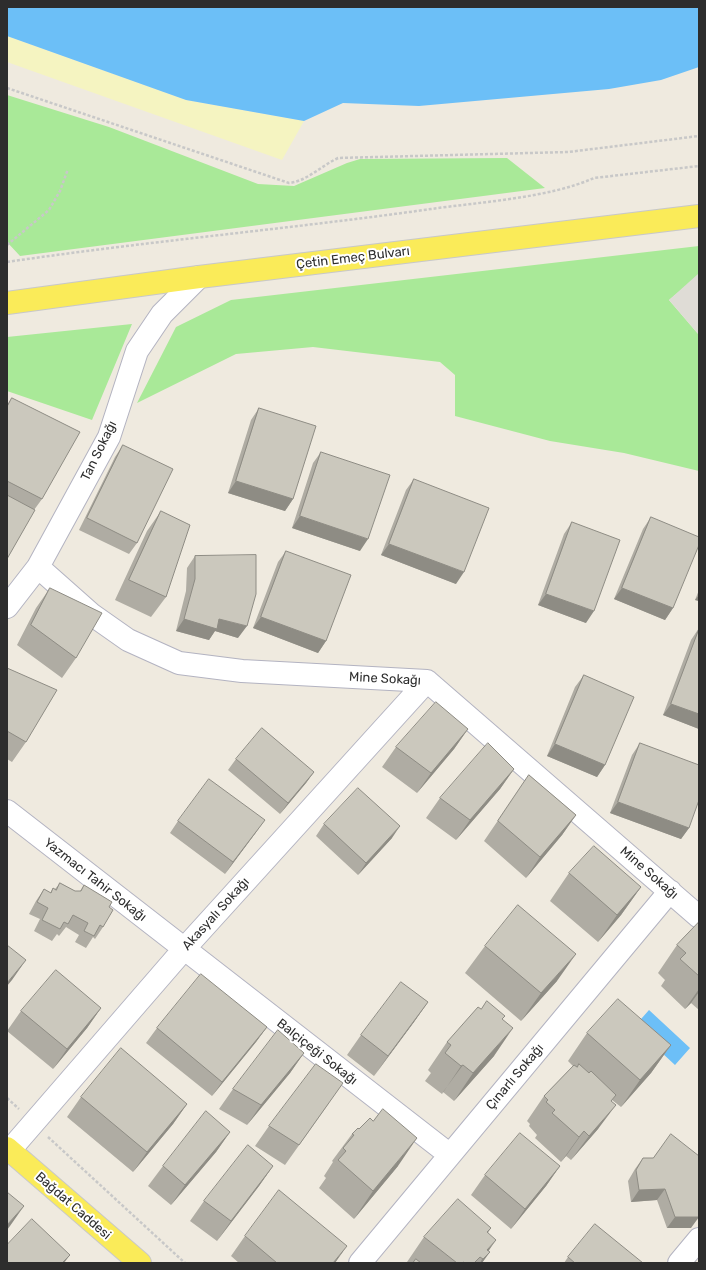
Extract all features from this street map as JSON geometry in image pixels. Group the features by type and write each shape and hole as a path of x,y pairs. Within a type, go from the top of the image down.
{"main road":[{"name":"Çetin Emeç Bulvarı","path":"7,302 699,216"},
{"name":"Bağdat Caddesi","path":"8,1149 140,1263"}],"street":[{"name":"Tan Sokağı","path":"8,603 38,567 109,437 137,351 162,314 199,277"},
{"name":"Mine Sokağı","path":"38,567 91,614 128,640 179,663 242,671 427,681 699,917"},
{"name":"Akasyalı Sokağı","path":"8,1149 33,1123 184,949 427,681"},
{"name":"Yazmacı Tahir Sokağı","path":"7,811 184,949"},
{"name":"Çınarlı Sokağı","path":"360,1263 670,891"},
{"name":"Balçiçeği Sokağı","path":"184,949 450,1155"},
{"path":"679,1263 699,1239"}],"path":[{"path":"7,88 289,183 300,182 327,163 338,158 568,152 699,136"},
{"path":"7,262 406,212 546,192 582,183 594,178 699,166"},
{"path":"7,245 49,210 60,191 68,169"},
{"path":"7,1098 185,1263"}],"green space":[{"path":"7,95 109,127 258,184 294,186 347,163 360,159 507,158 545,188 20,256 7,242"},
{"path":"699,246 699,275 669,300 699,335 699,471 624,453 550,441 455,416 455,375 440,362 313,347 236,354 137,403 176,327 231,300"},
{"path":"132,324 92,420 7,391 7,337"}],"sand":[{"path":"7,36 186,100 304,121 282,160 7,62"}],"shaded area":[{"path":"698,274 699,275 699,335 669,300"}],"water":[{"path":"7,7 699,7 699,67 661,80 609,89 419,106 343,103 304,121 186,100 7,36"},
{"path":"649,1010 690,1048 675,1065 634,1027"}],"building":[{"path":"12,398 80,432 42,499 7,481 7,407"},
{"path":"259,408 316,426 293,499 236,481"},
{"path":"123,445 173,469 137,543 87,518"},
{"path":"321,452 390,475 368,539 300,516"},
{"path":"414,479 489,508 464,572 389,544"},
{"path":"7,495 35,510 7,559"},
{"path":"161,511 190,525 166,597 129,580"},
{"path":"651,517 699,537 699,545 673,608 622,588"},
{"path":"572,522 620,540 594,611 546,594"},
{"path":"286,551 351,575 326,641 261,617"},
{"path":"256,555 256,594 247,626 219,619 217,629 184,619 195,579 195,556"},
{"path":"50,588 102,613 76,658 31,625"},
{"path":"699,629 699,714 671,704"},
{"path":"7,668 57,690 26,742 7,731"},
{"path":"584,675 634,697 605,765 555,744"},
{"path":"436,702 468,729 431,773 396,747"},
{"path":"262,728 314,772 288,803 236,759"},
{"path":"488,743 514,769 470,820 440,798"},
{"path":"640,743 699,765 699,800 689,828 618,802"},
{"path":"529,775 576,815 540,857 498,821"},
{"path":"209,779 265,820 233,862 178,821"},
{"path":"358,788 400,826 366,863 324,824"},
{"path":"594,846 641,887 617,915 569,873"},
{"path":"60,883 75,891 81,891 84,885 112,902 109,907 113,910 103,927 100,925 94,936 84,931 88,923 73,915 68,924 64,922 60,929 42,920 48,908 37,902 44,889 51,893 53,888 56,890"},
{"path":"518,905 576,954 541,993 485,946"},
{"path":"699,922 699,976 680,959 686,953 677,945"},
{"path":"7,945 26,960 7,983"},
{"path":"56,970 101,1008 67,1049 21,1011"},
{"path":"201,974 267,1027 222,1082 157,1028"},
{"path":"401,982 428,1002 388,1056 361,1035"},
{"path":"618,999 671,1045 640,1080 587,1033"},
{"path":"487,1001 505,1016 502,1019 513,1028 473,1073 463,1065 461,1066 445,1053 451,1045 447,1042 478,1007 481,1009"},
{"path":"278,1030 304,1053 261,1105 233,1089"},
{"path":"121,1048 187,1104 147,1152 81,1097"},
{"path":"316,1064 343,1083 299,1145 269,1126"},
{"path":"579,1064 589,1073 591,1071 616,1095 611,1101 616,1105 589,1136 584,1131 579,1137 552,1113 555,1110 546,1102 548,1100 544,1096 574,1065 577,1067"},
{"path":"383,1109 417,1138 373,1191 338,1160 346,1151 343,1148 354,1135 352,1134 370,1118 373,1121"},
{"path":"206,1111 230,1132 185,1185 163,1166"},
{"path":"520,1133 560,1166 525,1209 485,1175"},
{"path":"671,1134 699,1156 699,1217 675,1217 665,1189 639,1190 636,1170 643,1158 653,1158"},
{"path":"248,1145 273,1166 231,1221 204,1201"},
{"path":"279,1190 347,1246 333,1263 277,1263 245,1236"},
{"path":"7,1192 24,1206 7,1225"},
{"path":"458,1199 491,1228 487,1232 496,1240 487,1250 490,1252 483,1259 480,1257 474,1263 457,1263 424,1237"},
{"path":"32,1219 70,1255 62,1263 7,1263 7,1245"},
{"path":"595,1224 643,1263 575,1263 568,1257"},
{"path":"416,1259 421,1263 413,1263"}]}
